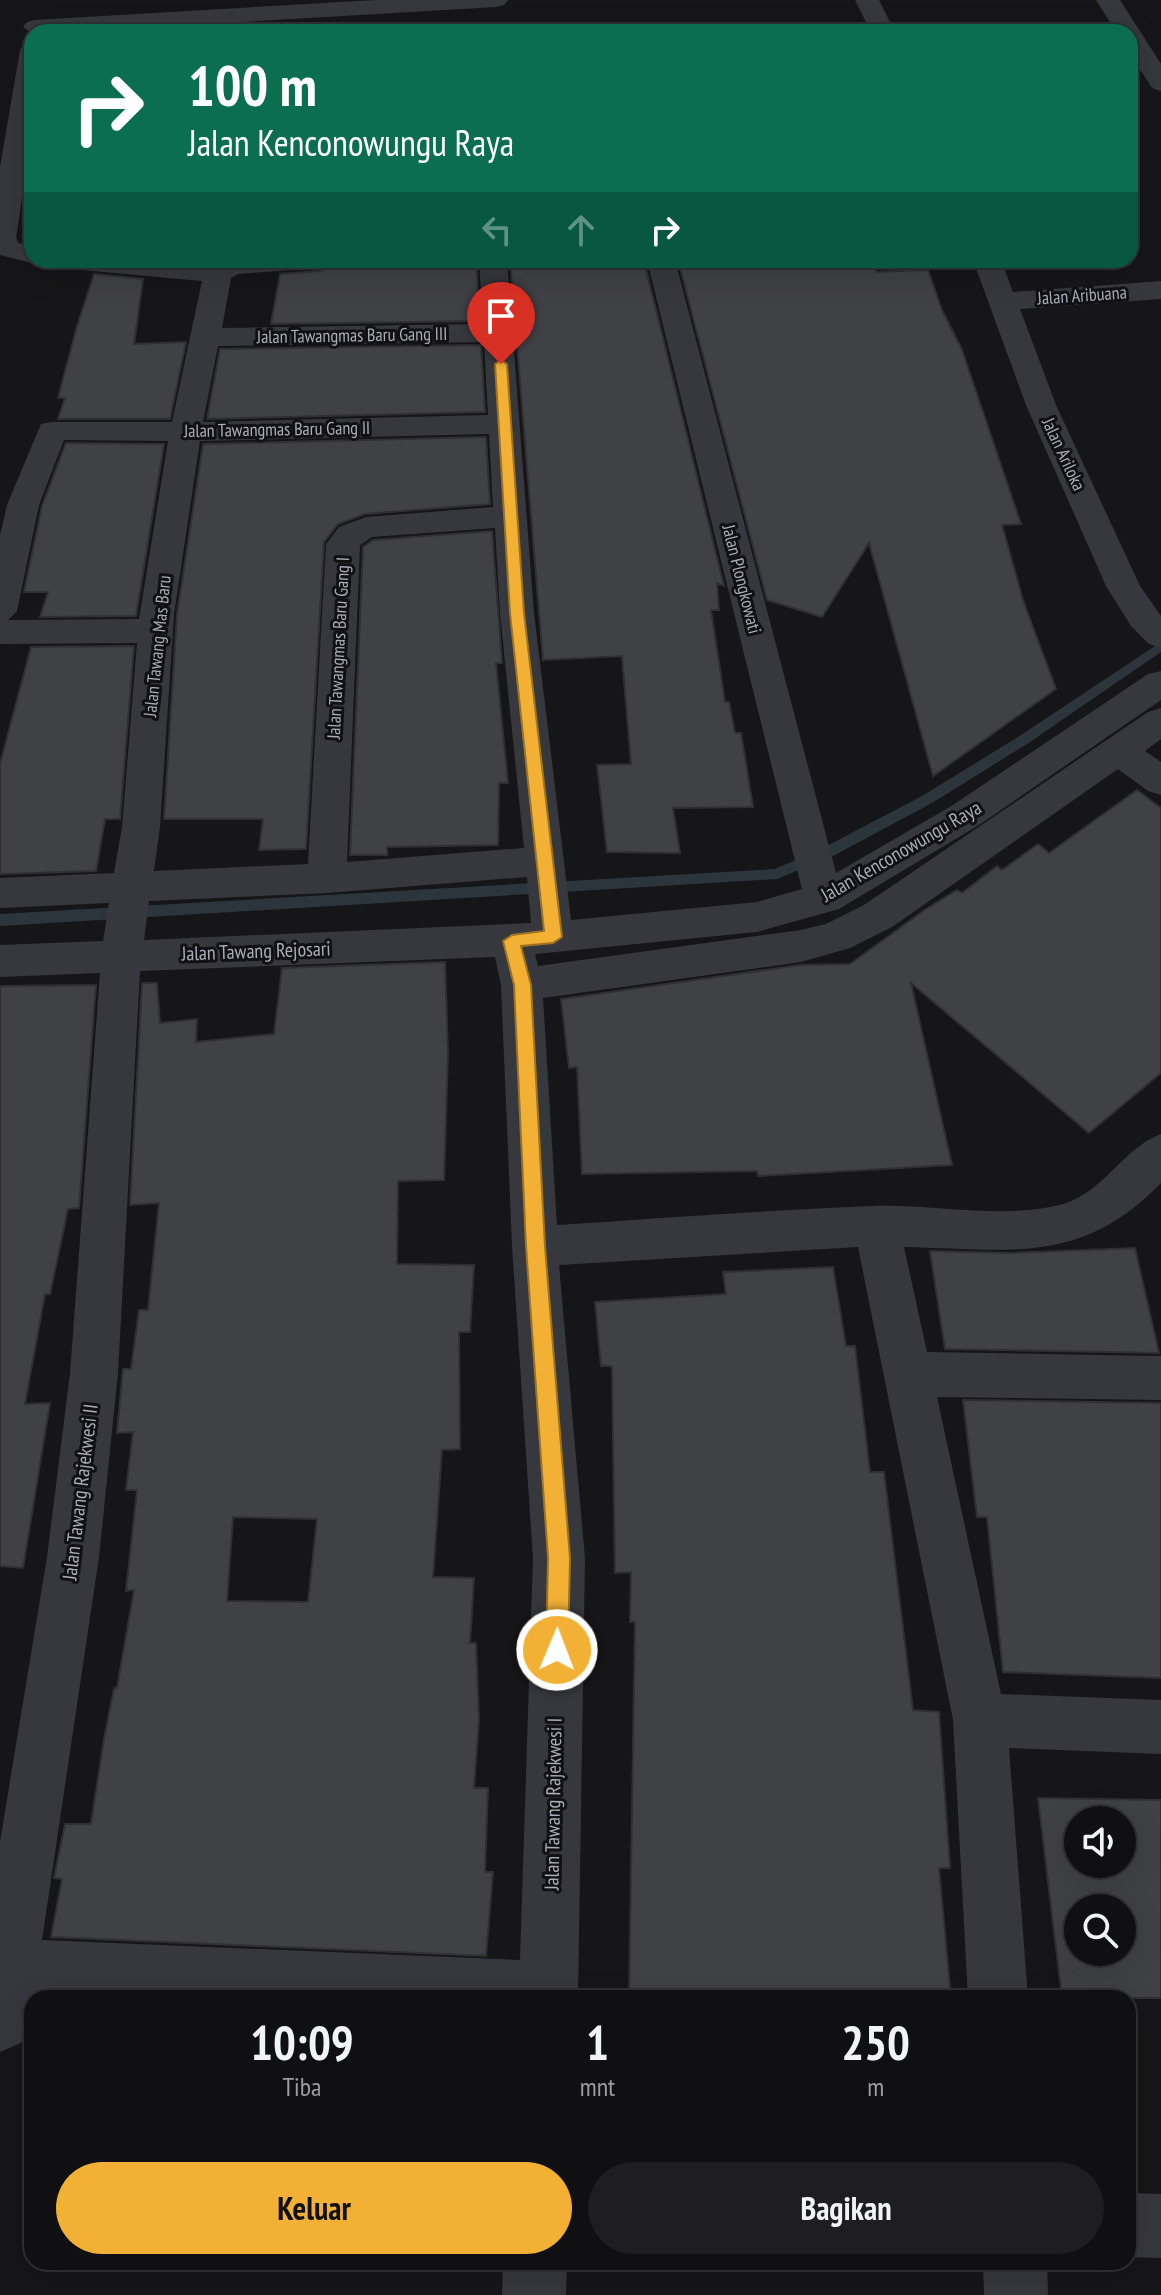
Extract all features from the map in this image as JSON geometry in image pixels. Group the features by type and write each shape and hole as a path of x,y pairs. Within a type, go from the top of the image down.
{"street":[{"path":"36,24 40,0"},
{"path":"124,24 245,8 496,0"},
{"path":"867,0 879,24"},
{"path":"1108,0 1123,24"},
{"path":"1138,47 1161,83"},
{"path":"24,148 2,238 9,249 24,253"},
{"path":"147,268 218,274 228,268"},
{"name":"Jalan Tawang Rajekwesi I","path":"494,268 517,613 545,864 535,948 535,1246 559,1558 548,1990"},
{"name":"Jalan Plongkowati","path":"663,268 819,881"},
{"name":"Jalan Ariloka","path":"990,268 1041,405 1123,586 1157,634"},
{"name":"Jalan Tawang Mas Baru","path":"122,950 141,827 156,631 203,337 218,274"},
{"name":"Jalan Aribuana","path":"1004,301 1161,290"},
{"name":"Jalan Tawangmas Baru Gang III","path":"203,337 500,333"},
{"name":"Jalan Tawangmas Baru Gang II","path":"0,611 23,505 52,431 187,432 503,424"},
{"name":"Jalan Tawangmas Baru Gang I","path":"327,878 343,544 351,534 366,527 511,516"},
{"path":"0,632 156,631"},
{"name":"Jalan Kenconowungu Raya","path":"535,948 757,917 819,881 966,815 1161,683"},
{"path":"535,948 801,946 836,937 878,916 1161,721"},
{"path":"1119,751 1161,781"},
{"path":"0,893 130,894 545,864"},
{"name":"Jalan Tawang Rejosari","path":"0,961 122,950 535,948"},
{"name":"Jalan Tawang Rajekwesi II","path":"3,1986 73,1557 94,1373 122,950"},
{"path":"535,1246 877,1226 1034,1230 1076,1221 1121,1194 1161,1153"},
{"path":"877,1226 980,1720 997,1990"},
{"path":"906,1374 1161,1378"},
{"path":"980,1720 1161,1727"},
{"path":"3,1986 276,1990"},
{"path":"1136,2225 1161,2226"},
{"path":"534,2295 535,2270"},
{"path":"1015,2270 1016,2295"}],"building":[{"path":"328,268 477,268 480,321 271,324 280,274"},
{"path":"511,268 646,268 724,586 717,583 719,610 711,610 725,702 729,702 735,733 741,733 753,807 673,808 680,853 607,852 597,765 631,764 622,656 543,660"},
{"path":"680,268 875,268 876,272 928,270 942,310 962,350 1021,524 1002,525 1023,600 1056,689 933,776 869,543 822,617 767,600"},
{"path":"94,274 143,279 134,344 186,342 170,419 58,419 65,398 58,398"},
{"path":"481,345 485,412 207,419 220,349"},
{"path":"486,437 490,504 365,514 338,524 324,542 306,849 259,850 263,819 164,819 177,614 203,444"},
{"path":"66,443 164,444 136,616 40,617 48,592 24,592 42,506"},
{"path":"492,531 502,663 496,663 508,783 499,783 498,845 387,847 387,855 350,855 363,547 373,540"},
{"path":"134,646 120,819 105,819 96,871 0,874 0,764 31,647"},
{"path":"1137,790 1161,808 1161,1073 1089,1133 911,983 952,1165 758,1176 757,1171 582,1174 577,1067 569,1068 561,999 800,965 850,964 926,909 957,890 962,893 997,866 1002,870 1038,844 1049,853"},
{"path":"445,962 448,1054 444,1180 398,1181 397,1264 474,1265 470,1332 459,1332 460,1449 442,1450 433,1577 474,1578 470,1643 476,1643 479,1718 474,1788 488,1788 485,1872 493,1872 486,1956 51,1937 62,1879 54,1878 65,1824 91,1824 104,1739 114,1688 117,1688 134,1590 126,1591 137,1490 126,1490 133,1432 117,1433 123,1369 131,1369 139,1310 148,1310 159,1203 130,1205 142,983 157,983 160,1023 197,1019 196,1042 274,1034 282,968","holes":["233,1517 317,1519 308,1602 227,1601"]},
{"path":"96,985 79,1208 68,1209 50,1294 45,1294 25,1404 50,1403 23,1568 0,1566 0,986"},
{"path":"1135,1248 1159,1353 945,1349 930,1251 1010,1253"},
{"path":"833,1267 846,1346 855,1346 870,1472 884,1472 913,1710 939,1712 950,1868 939,1868 950,1990 629,1990 635,1622 630,1622 631,1572 615,1573 612,1366 601,1366 595,1302 726,1294 723,1272"},
{"path":"963,1400 1161,1403 1161,1678 1003,1672 987,1517 977,1517"},
{"path":"1038,1798 1161,1800 1161,1998 1136,1998 1136,1990 1061,1990"}],"waterway":[{"path":"0,920 777,874 828,852 927,800 1022,741 1161,646"}],"route":[{"path":"501,364 517,613 553,937 512,941 522,985 535,1246 559,1558 557,1650"}]}
